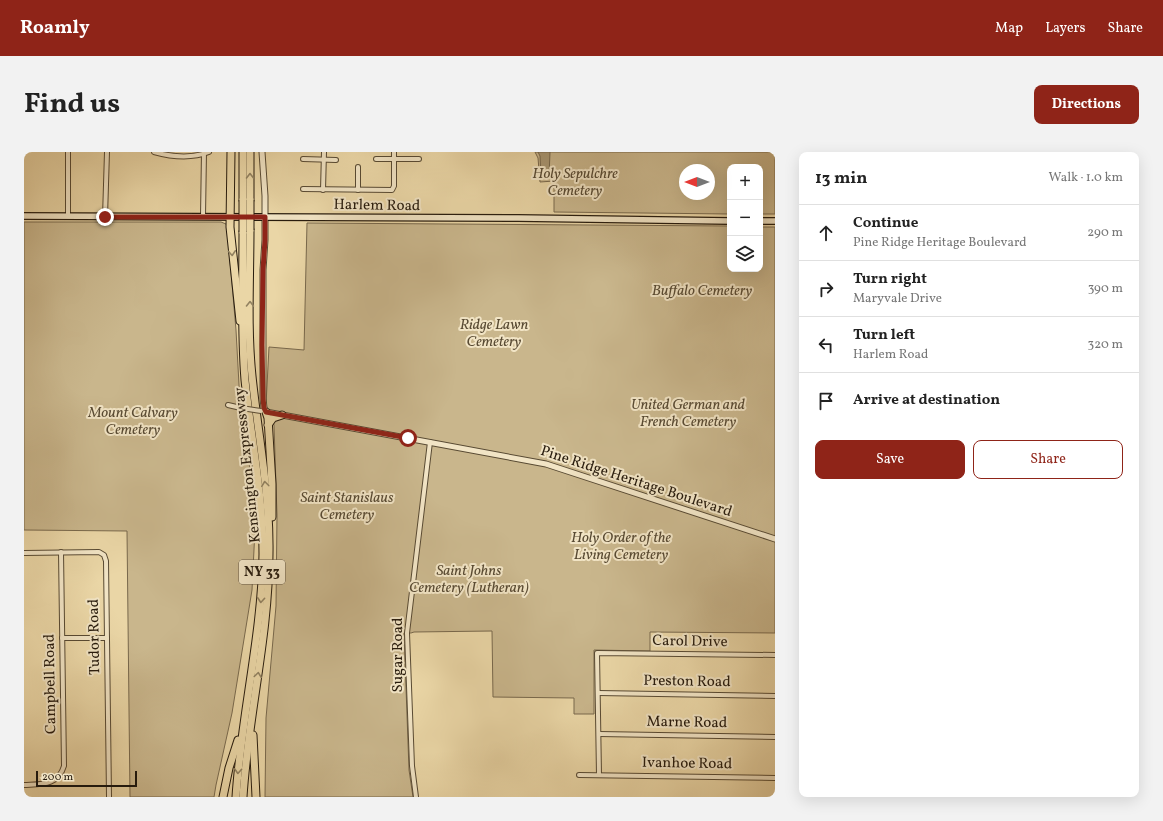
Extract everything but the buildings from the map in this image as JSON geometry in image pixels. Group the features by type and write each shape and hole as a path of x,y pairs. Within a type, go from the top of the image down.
{"highway":[{"path":"231,152 230,216 236,296 243,343"},
{"name":"Kensington Expressway","path":"243,152 247,200"},
{"name":"Kensington Expressway","path":"236,797 238,760 259,621 262,553 260,504 246,385 243,343 247,200 250,152"},
{"name":"Kensington Expressway","path":"243,797 252,714 268,602 269,537 268,508 250,357 246,231"},
{"path":"263,412 268,425 273,507 269,537"},
{"path":"268,425 273,418 282,415"},
{"path":"252,714 256,797"},
{"path":"223,797 231,762 244,719"}],"main road":[{"name":"Harlem Road","path":"24,216 230,216 727,221"},
{"path":"763,221 775,221"}],"street":[{"path":"68,152 68,216"},
{"path":"105,217 107,152"},
{"path":"156,152 180,157 206,153 204,216"},
{"path":"262,152 265,217 262,345 263,412"},
{"path":"323,190 324,152"},
{"path":"303,189 392,190 394,186 394,152"},
{"path":"303,159 336,160"},
{"path":"376,159 418,159"},
{"path":"358,167 358,190"},
{"name":"Pine Ridge Heritage Boulevard","path":"228,405 496,454 561,468 775,539"},
{"name":"Sugar Road","path":"416,797 412,753 407,633 430,442"},
{"name":"Campbell Road","path":"24,785 51,782 58,777 64,766 61,552"},
{"name":"Tudor Road","path":"26,553 99,552 105,558 109,797"},
{"path":"62,638 107,638"},
{"name":"Carol Drive","path":"598,693 597,653 775,655"},
{"path":"598,693 599,775"},
{"name":"Preston Road","path":"598,693 775,696"},
{"name":"Marne Road","path":"599,734 775,737"},
{"name":"Ivanhoe Road","path":"579,775 775,778"}],"green space":[{"name":"Holy Sepulchre Cemetery","path":"535,152 775,152 775,214 763,214 763,164 727,164 727,214 554,212 554,181 540,182 538,158"},
{"name":"Mount Calvary Cemetery","path":"24,222 221,222 227,226 236,330 240,403 256,509 252,590 232,713 214,797 130,797 127,531 24,530"},
{"path":"307,223 727,226 727,272 763,272 763,227 775,227 775,633 650,632 650,651 594,650 594,714 574,714 574,698 493,697 492,631 404,633 409,770 413,797 265,797 266,718 276,606 277,515 274,425 266,405 269,347 304,350"}],"shaded area":[{"path":"538,152 550,152 549,177 541,178 540,156"}],"route":[{"path":"105,217 265,217 262,345 263,398 266,412 408,438"}],"park label":[{"name":"Buffalo Cemetery","path":"702,291"},
{"name":"Ridge Lawn Cemetery","path":"494,334"},
{"name":"United German and French Cemetery","path":"688,414"},
{"name":"Saint Stanislaus Cemetery","path":"347,506"},
{"name":"Holy Order of the Living Cemetery","path":"621,546"},
{"name":"Saint Johns Cemetery (Lutheran)","path":"469,580"}]}
